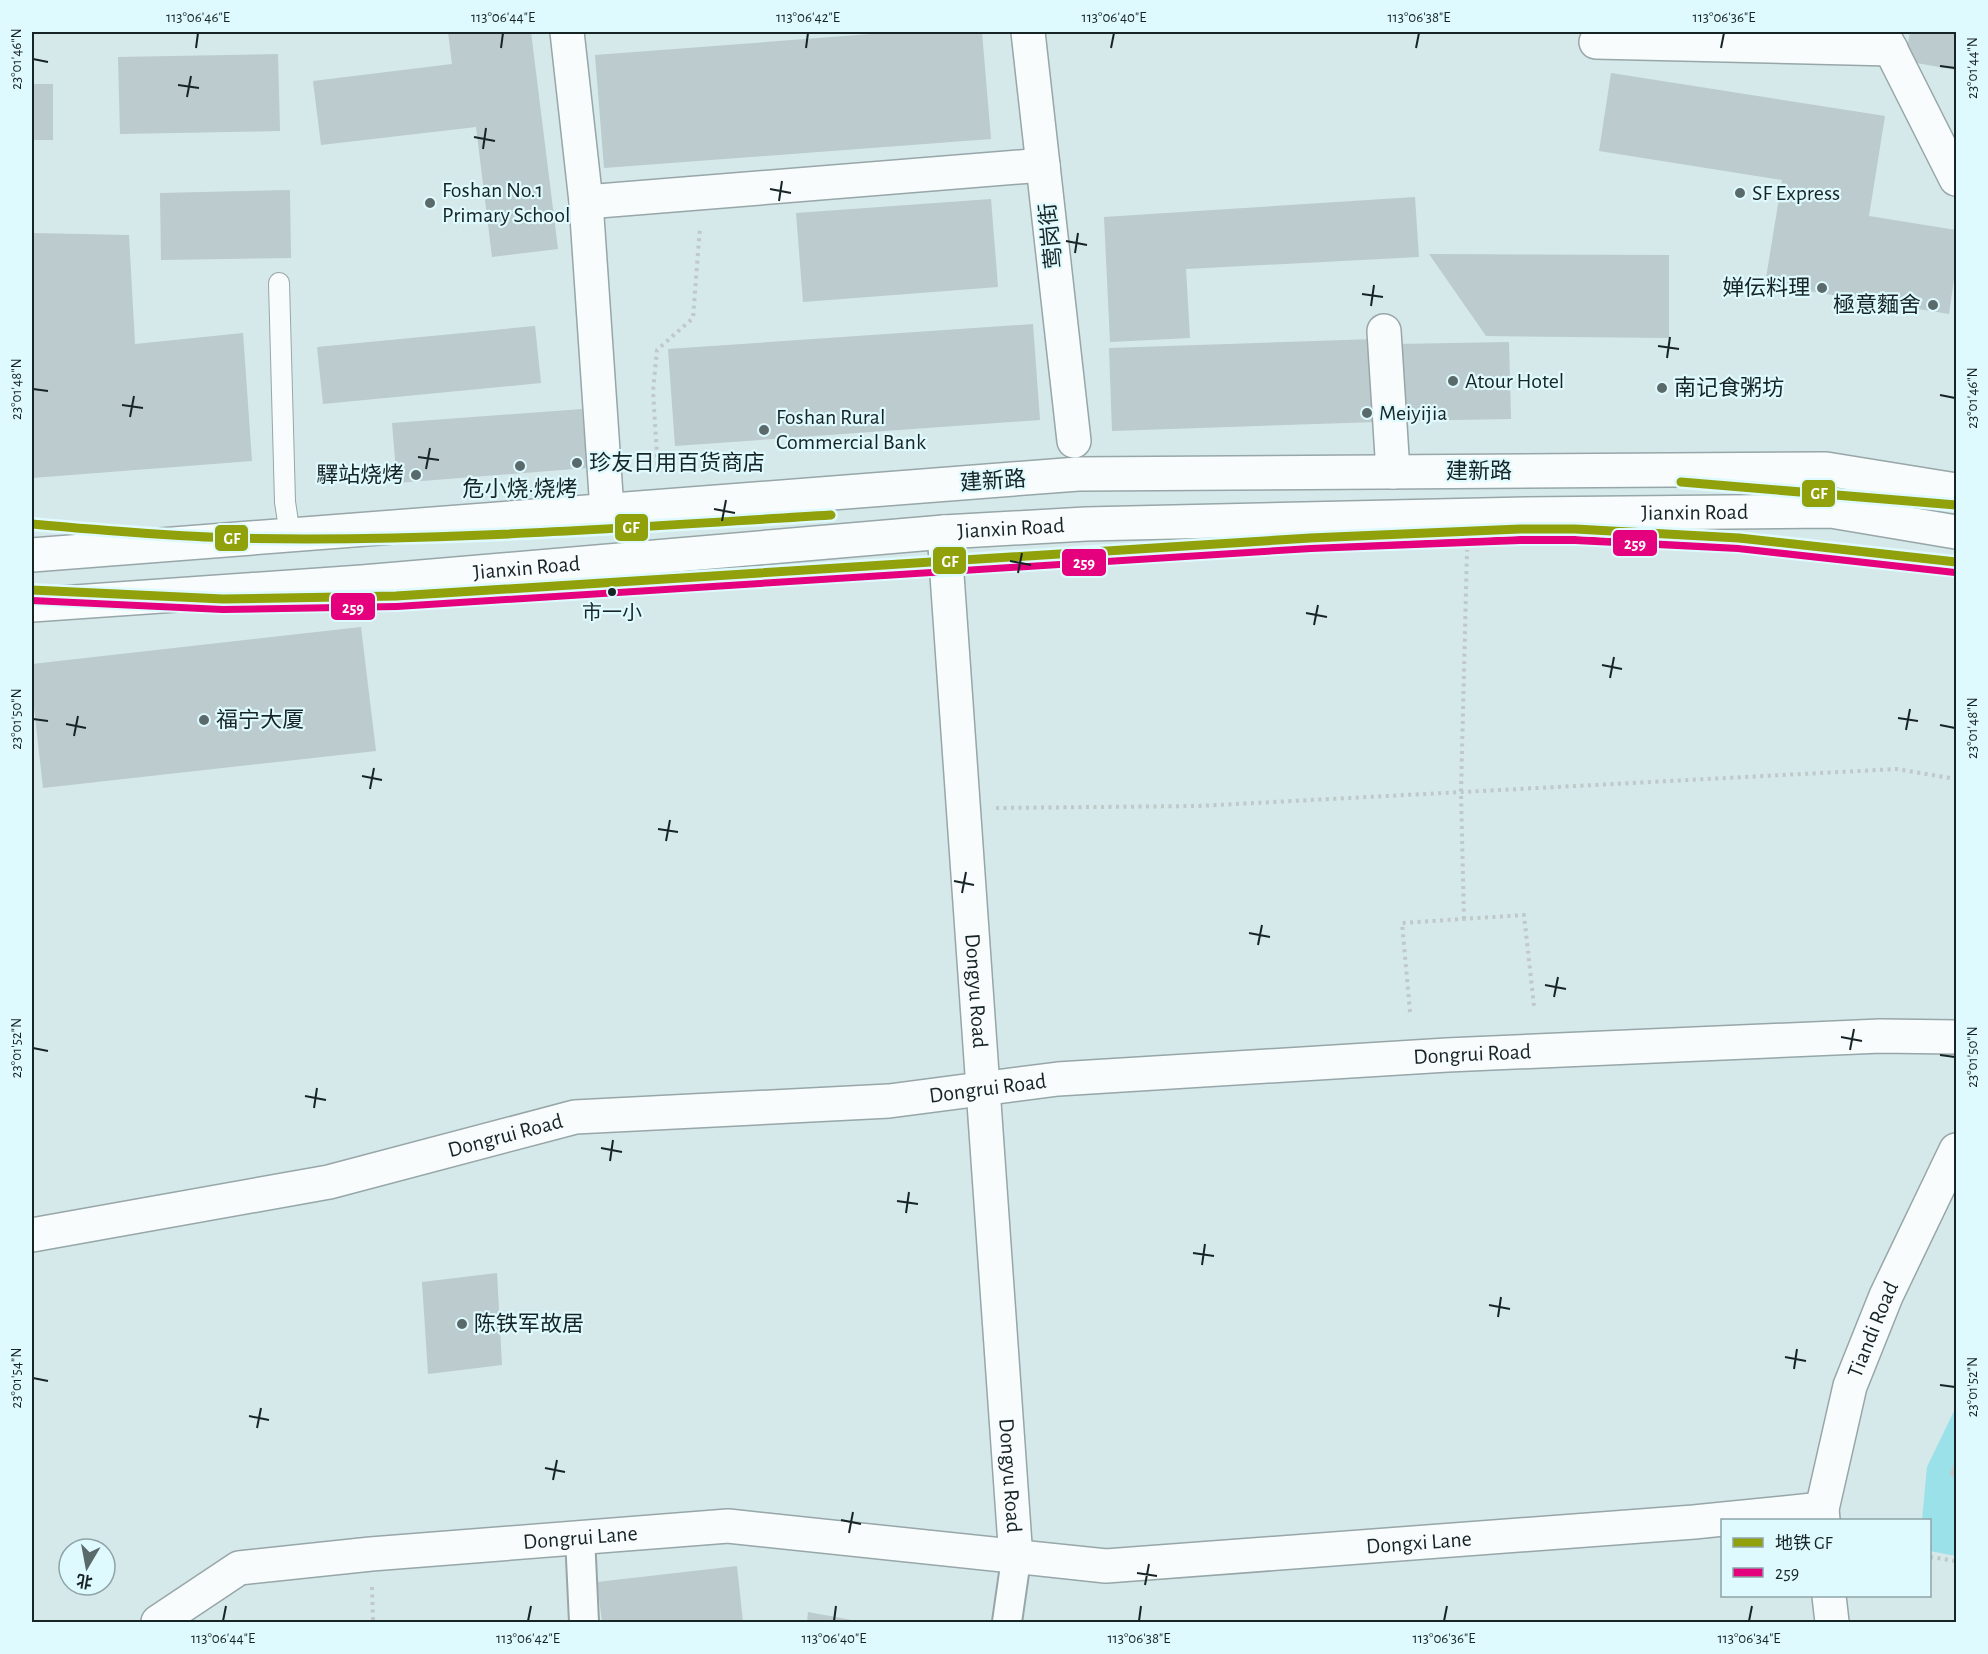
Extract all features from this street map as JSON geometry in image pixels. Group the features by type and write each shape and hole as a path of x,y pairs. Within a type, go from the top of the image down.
{"street":[{"path":"567,32 586,202 607,510"},
{"name":"莺岗街","path":"1028,32 1074,441"},
{"path":"1596,42 1887,40 1953,164"},
{"path":"586,202 1043,165"},
{"path":"1384,331 1393,472"},
{"name":"建新路","path":"32,555 1078,474 1826,469 1956,490"},
{"name":"Jianxin Road","path":"32,605 362,582 945,532 1086,524 1455,515 1831,511 1956,532"},
{"name":"Dongyu Road","path":"945,532 981,1088 1016,1559"},
{"name":"Dongrui Road","path":"32,1235 329,1182 576,1117 889,1101 1058,1079 1447,1055 1880,1036 1956,1037"},
{"name":"Tiandi Road","path":"1822,1515 1850,1386 1886,1296 1956,1150"},
{"name":"Dongxi Lane","path":"1749,1519 1822,1515"},
{"name":"Dongxi Lane","path":"1016,1559 1106,1566 1721,1521"},
{"name":"Dongrui Lane","path":"158,1623 239,1568 371,1554 580,1537 728,1526 1016,1559"},
{"path":"580,1537 584,1623"},
{"path":"1007,1623 1016,1559"},
{"path":"1829,1597 1832,1623"}],"lane":[{"path":"279,283 285,502 290,535"}],"path":[{"path":"659,479 653,391 657,350 693,318 703,192"},
{"path":"1464,919 1461,792 1467,550"},
{"path":"991,808 1198,806 1896,769 1956,779"},
{"path":"1410,1012 1402,923 1524,915 1534,1006"},
{"path":"1931,1557 1956,1561"}],"shaded area":[{"path":"1956,1407 1956,1556 1931,1551 1931,1519 1922,1519 1927,1467"}],"building":[{"path":"448,32 531,32 558,249 492,257 476,127 321,145 313,81 452,64"},
{"path":"897,32 982,32 991,139 604,168 595,55"},
{"path":"1910,32 1956,32 1956,70 1905,61"},
{"path":"278,54 280,131 120,134 118,57"},
{"path":"1611,73 1885,116 1869,216 1956,230 1956,265 1949,314 1765,284 1782,180 1599,151"},
{"path":"32,84 53,84 53,140 32,140"},
{"path":"290,190 291,258 161,260 160,193"},
{"path":"1415,197 1419,257 1186,269 1190,338 1110,342 1104,217"},
{"path":"991,199 998,287 803,302 796,213"},
{"path":"32,233 129,235 135,344 243,333 252,461 32,478"},
{"path":"1429,254 1669,255 1669,338 1486,336"},
{"path":"1033,324 1040,420 675,446 668,349"},
{"path":"535,326 541,383 323,404 317,347"},
{"path":"1374,339 1376,422 1112,431 1109,348"},
{"name":"Atour Hotel","path":"1509,342 1511,419 1397,421 1396,344"},
{"path":"582,409 587,468 397,483 392,423"},
{"name":"福宁大厦","path":"361,627 376,751 43,788 32,690 32,664"},
{"name":"陈铁军故居","path":"497,1273 502,1365 428,1374 422,1282"},
{"path":"1956,1460 1956,1479 1949,1474"},
{"path":"737,1566 743,1622 602,1622 597,1582"},
{"path":"808,1612 857,1621 857,1622 807,1622"}],"metro line":[{"name":"GF","path":"1681,482 1956,505"},
{"name":"GF","path":"32,524 207,537 307,539 532,533 831,515"},
{"name":"GF","path":"32,590 223,599 396,596 1310,538 1520,529 1575,529 1739,538 1956,562"}],"transit line":[{"name":"259","path":"32,600 223,609 397,606 1311,548 1520,540 1575,540 1738,548 1955,572"}],"place":[{"name":"SF Express","path":"1740,193"},
{"name":"Foshan No.1 Primary School","path":"430,203"},
{"name":"婵伝料理","path":"1822,288"},
{"name":"極意麵舍","path":"1933,305"},
{"name":"Atour Hotel","path":"1453,381"},
{"name":"南记食粥坊","path":"1662,388"},
{"name":"Meiyijia","path":"1367,413"},
{"name":"Foshan Rural Commercial Bank","path":"764,430"},
{"name":"珍友日用百货商店","path":"577,463"},
{"name":"危小烧·烧烤","path":"520,466"},
{"name":"驛站烧烤","path":"416,475"},
{"name":"市一小","path":"612,592"},
{"name":"福宁大厦","path":"204,720"},
{"name":"陈铁军故居","path":"462,1324"}]}
